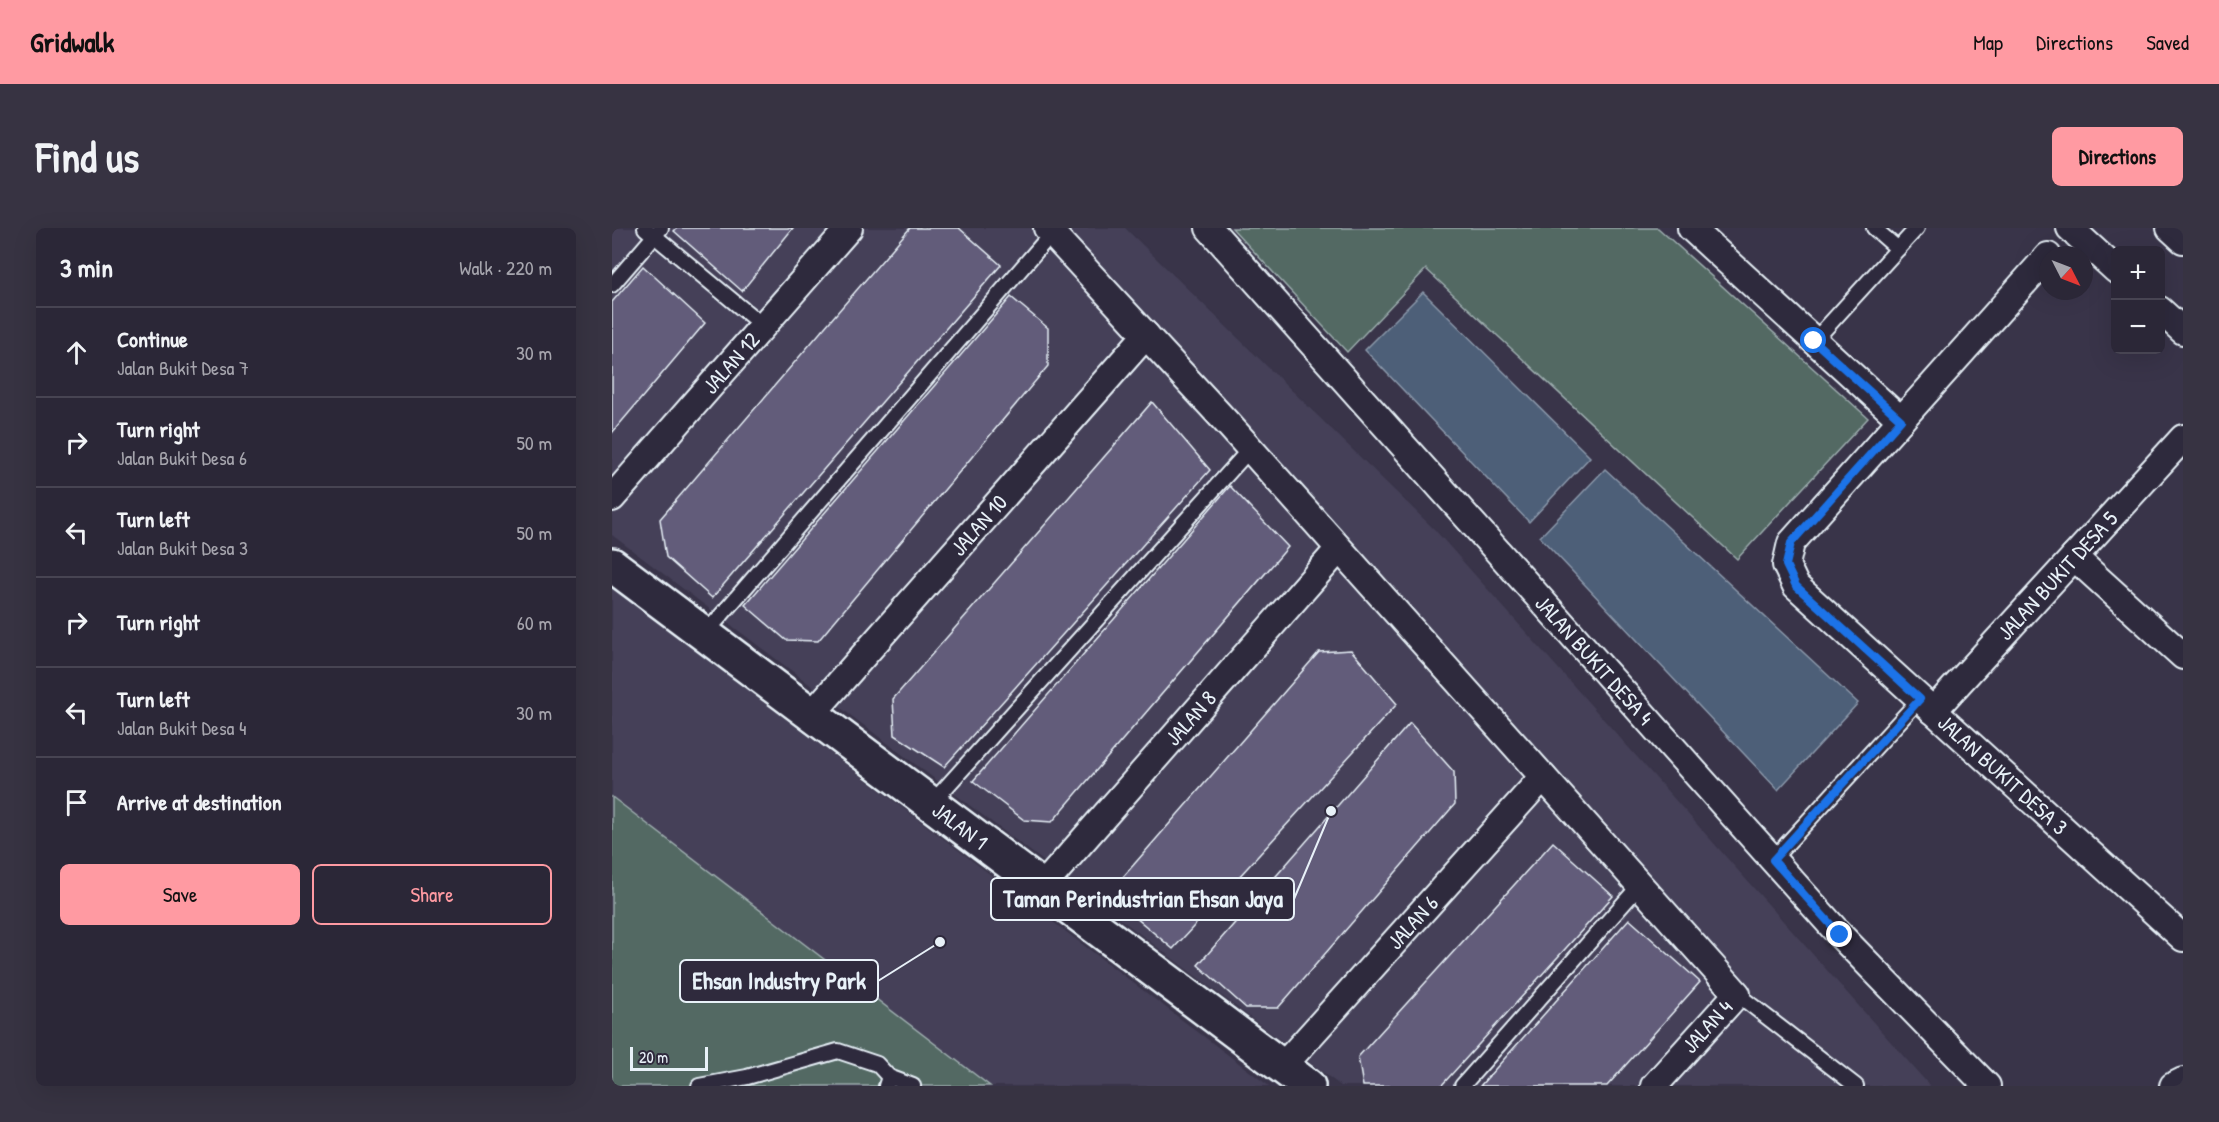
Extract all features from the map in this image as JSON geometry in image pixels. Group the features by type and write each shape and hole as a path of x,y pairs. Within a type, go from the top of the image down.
{"street":[{"name":"JALAN 12","path":"612,498 849,228"},
{"name":"JALAN BUKIT DESA 4","path":"1209,228 1840,935 1987,1086"},
{"path":"1691,228 1901,420 2039,266"},
{"path":"2170,228 2183,240"},
{"path":"2057,246 2071,229 2111,266"},
{"path":"1050,230 1250,449 1737,994"},
{"path":"2165,315 2183,331"},
{"name":"JALAN 10","path":"812,714 1146,335"},
{"name":"JALAN BUKIT DESA 3","path":"1901,420 1791,543 1786,565 1796,586 2183,938"},
{"name":"JALAN BUKIT DESA 5","path":"1926,705 2074,557 2183,438"},
{"name":"JALAN 8","path":"1042,887 1338,550"},
{"path":"2074,557 2183,656"},
{"name":"JALAN 1","path":"612,564 1295,1077"},
{"name":"JALAN 6","path":"1295,1077 1543,777"},
{"name":"JALAN 4","path":"1654,1086 1737,994"},
{"path":"2173,1086 2183,1081"}],"lane":[{"path":"1874,228 1898,249"},
{"path":"1814,341 1917,228"},
{"path":"705,634 1050,230"},
{"path":"612,285 653,231 763,326"},
{"path":"931,804 1250,449"},
{"path":"1773,860 1926,705"},
{"path":"1462,1086 1640,885"},
{"path":"1737,994 1856,1086"},
{"path":"699,1086 747,1077 838,1051 877,1064 887,1081 913,1086"}],"shaded area":[{"path":"612,228 1125,228 1434,529 1930,1086 1341,1086 612,535"},
{"path":"612,587 1269,1086 990,1086 612,797"}],"green space":[{"path":"1232,228 1658,228 1868,418 1737,559 1426,269 1347,352"},
{"path":"612,797 990,1086 612,1086"}],"water":[{"path":"1423,292 1590,457 1529,522 1365,350"},
{"path":"1605,469 1858,703 1778,790 1540,537"}],"building":[{"path":"677,228 793,228 742,291 674,231"},
{"path":"910,228 959,228 1001,265 712,598 666,557 660,519"},
{"path":"643,266 705,323 612,433 612,302"},
{"path":"1011,297 1048,328 1048,366 818,641 786,640 745,605"},
{"path":"1152,402 1210,470 944,767 895,735 893,699"},
{"path":"1230,486 1288,547 1052,822 1024,820 973,781"},
{"path":"1351,650 1397,704 1173,949 1128,911 1123,877 1319,652"},
{"path":"1410,723 1454,772 1455,804 1278,1008 1246,1008 1198,965"},
{"path":"1553,842 1613,896 1441,1086 1363,1086 1358,1057"},
{"path":"1629,919 1700,982 1607,1086 1480,1086"}],"place":[{"name":"Taman Perindustrian Ehsan Jaya","path":"1331,811"},
{"name":"Ehsan Industry Park","path":"940,942"}],"route":[{"path":"1814,341 1901,420 1791,543 1786,565 1796,586 1920,699 1773,860 1840,935"}]}
